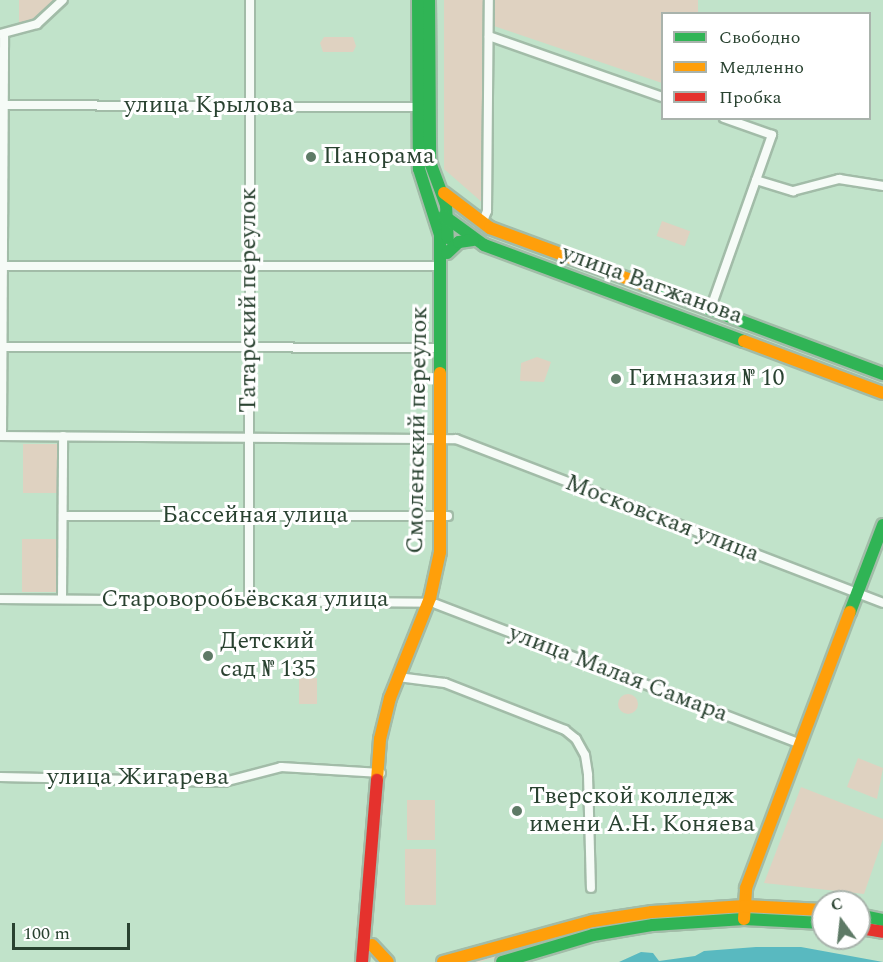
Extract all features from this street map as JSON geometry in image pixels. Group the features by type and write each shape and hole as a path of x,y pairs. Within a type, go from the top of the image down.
{"main road":[{"name":"Смоленский переулок","path":"362,962 383,722 432,604 445,516 442,258 439,224 425,191 419,169 418,0"},
{"path":"429,0 430,162 448,219"},
{"name":"улица Вагжанова","path":"438,186 486,226 883,374"},
{"name":"улица Вагжанова","path":"425,191 448,219 453,232 883,393"},
{"path":"453,232 486,226"},
{"name":"Смоленский переулок","path":"444,437 441,348 442,258 453,232"},
{"path":"442,258 459,242 473,240"},
{"path":"744,919 746,888 883,525"},
{"name":"Смоленский переулок","path":"372,962 379,773"},
{"path":"444,962 592,921 652,912 745,906 811,909"},
{"path":"502,962 604,933 744,919 811,922"},
{"path":"372,945 388,962"}],"street":[{"path":"63,0 37,24 2,34 1,436 444,437"},
{"name":"Татарский переулок","path":"249,599 250,0"},
{"path":"486,226 489,0"},
{"path":"489,36 661,96"},
{"name":"улица Крылова","path":"2,105 417,106"},
{"path":"710,310 772,135 730,120"},
{"path":"756,180 794,191 840,179 883,186"},
{"path":"1,266 358,266 442,258"},
{"path":"1,346 441,348"},
{"path":"62,599 63,436"},
{"name":"Московская улица","path":"444,437 883,603"},
{"name":"Бассейная улица","path":"63,516 445,516"},
{"name":"Староворобьёвская улица","path":"0,599 249,599 432,604"},
{"name":"улица Малая Самара","path":"432,604 800,744"},
{"path":"402,678 445,683 565,730 576,739 585,755 588,775 591,888"},
{"name":"улица Жигарева","path":"0,777 224,782 281,767 379,773"}],"shaded area":[{"path":"19,0 55,0 37,17 19,26"},
{"path":"444,0 484,0 484,204 444,169"},
{"path":"495,0 698,0 698,12 661,12 661,83 494,26"},
{"path":"324,37 353,37 356,46 353,52 323,52 320,43"},
{"path":"662,221 690,231 685,246 657,236"},
{"path":"537,357 551,362 544,382 520,381 521,363"},
{"path":"23,444 60,444 60,493 23,493"},
{"path":"22,539 61,539 61,592 22,592"},
{"path":"299,678 317,678 317,704 299,704"},
{"path":"628,694 635,697 638,704 635,711 628,714 621,711 618,704 621,697"},
{"path":"858,758 883,768 877,799 847,787"},
{"path":"801,787 883,819 883,839 865,890 828,890 764,883"},
{"path":"407,800 435,800 435,840 407,840"},
{"path":"405,849 436,849 436,905 405,905"},
{"path":"727,911 727,915 591,930 479,962 464,962 591,927 653,916"}],"water":[{"path":"756,947 801,947 883,962 619,962 641,952 653,953 659,961 695,956 704,951"}],"traffic: fast":[{"path":"418,0 419,169 440,235 440,373"},
{"path":"429,0 430,162 446,205 448,238"},
{"path":"444,216 484,245 744,341"},
{"path":"447,253 459,242 473,240"},
{"path":"650,287 883,374"},
{"path":"850,612 883,525"},
{"path":"871,918 883,920"},
{"path":"502,962 593,935 653,925 744,919 811,922"}],"traffic: slow":[{"path":"444,193 490,228 650,287"},
{"path":"744,341 883,393"},
{"path":"377,780 380,739 390,698 430,598 440,552 440,373"},
{"path":"744,919 746,888 850,612"},
{"path":"443,962 593,921 652,912 745,906 811,909"},
{"path":"372,945 388,962"}],"traffic: jam":[{"path":"362,962 377,780"},
{"path":"871,930 883,932"}],"place":[{"name":"Панорама","path":"311,157"},
{"name":"Гимназия № 10","path":"616,379"},
{"name":"Детский сад № 135","path":"208,656"},
{"name":"Тверской колледж имени А.Н. Коняева","path":"517,811"}]}
